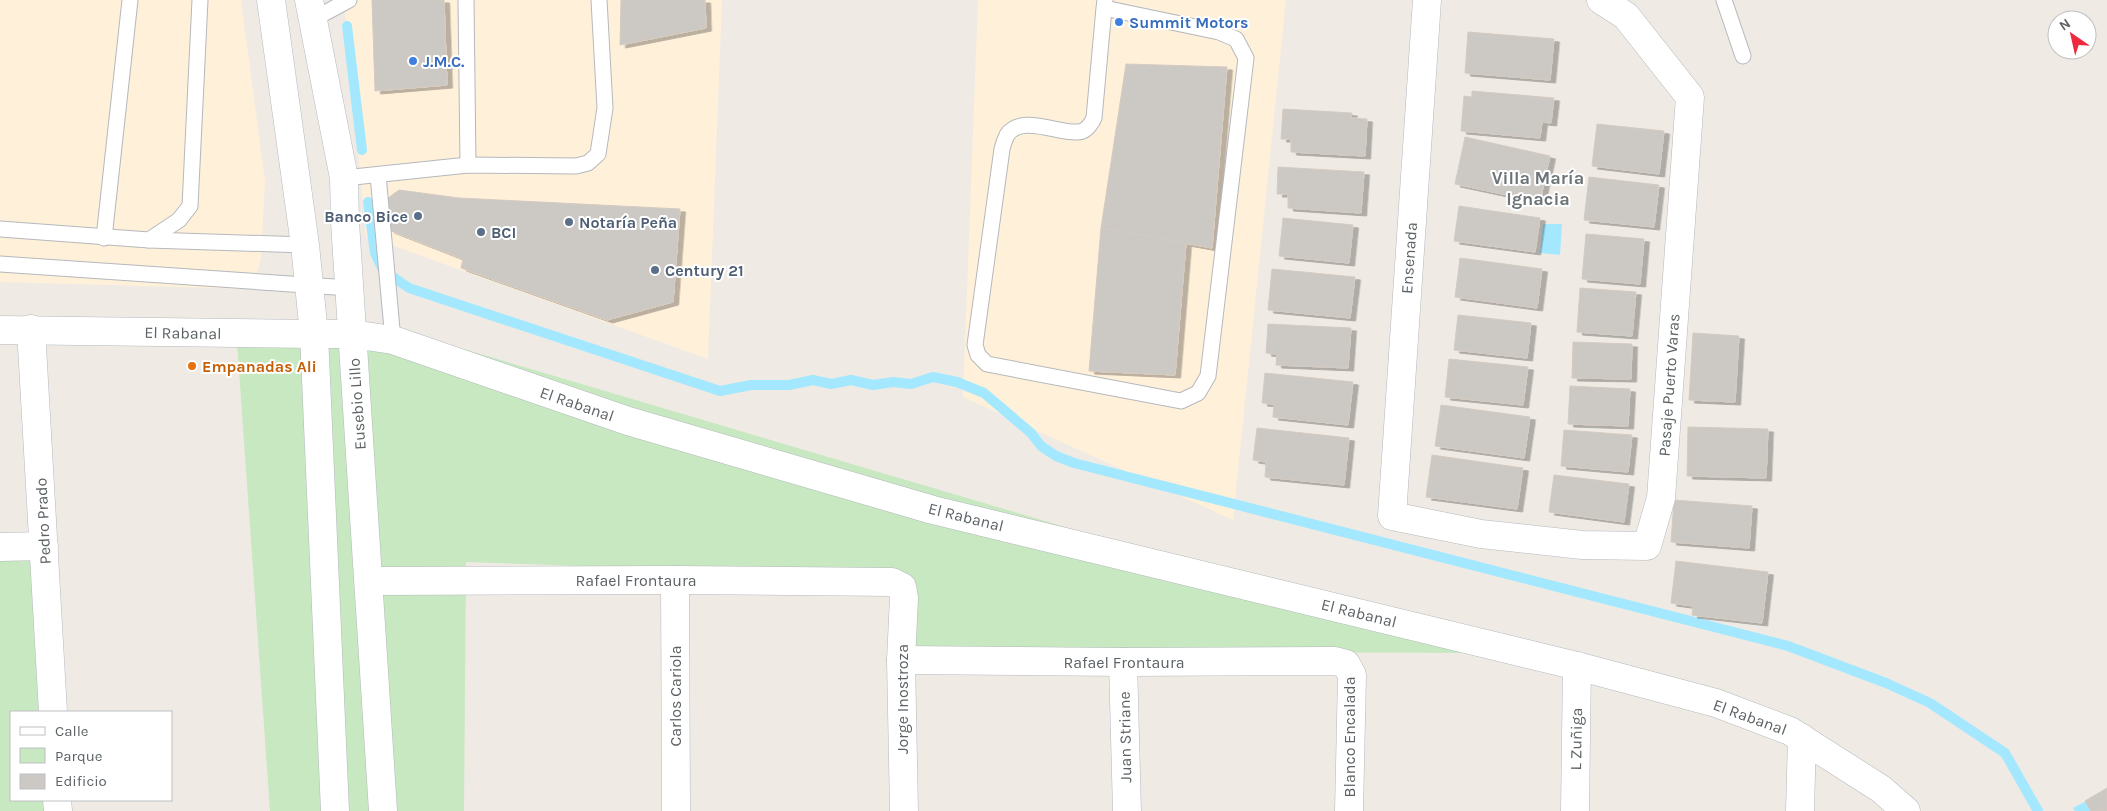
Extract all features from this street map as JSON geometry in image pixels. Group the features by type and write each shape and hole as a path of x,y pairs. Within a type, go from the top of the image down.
{"street":[{"path":"271,0 305,245 314,334 335,811"},
{"name":"Ensenada","path":"1392,516 1427,0"},
{"name":"Pasaje Puerto Varas","path":"1392,516 1481,534 1582,545 1647,546 1660,498 1690,97 1626,16 1601,0"},
{"name":"Eusebio Lillo","path":"310,10 344,178 349,288 383,811"},
{"name":"Pedro Prado","path":"31,329 53,711"},
{"name":"El Rabanal","path":"0,330 352,334 394,340 628,421 933,510 1577,666 1716,703 1790,731 1881,788 1906,811"},
{"path":"0,548 44,546"},
{"name":"Rafael Frontaura","path":"369,581 674,580 892,582 902,587"},
{"name":"Carlos Cariola","path":"674,580 676,811"},
{"name":"Jorge Inostroza","path":"902,587 904,598 901,660 904,811"},
{"name":"Rafael Frontaura","path":"901,660 1335,661 1346,664"},
{"name":"Juan Striane","path":"1123,662 1127,811"},
{"name":"Blanco Encalada","path":"1346,664 1352,675 1349,811"},
{"name":"L Zuñiga","path":"1576,811 1577,666"},
{"path":"1800,811 1802,738"}],"lane":[{"path":"104,238 130,0"},
{"path":"148,240 179,220 190,206 200,0"},
{"path":"199,20 208,0"},
{"path":"310,10 348,0"},
{"path":"466,0 468,165"},
{"path":"344,178 468,165 576,166 588,163 598,154 605,108 606,93 599,0"},
{"path":"1724,0 1743,56"},
{"path":"1105,4 1219,32 1236,39 1246,58 1208,376 1198,393 1181,401 987,364 978,356 974,345 1002,149 1008,134 1018,126 1035,126 1079,132 1089,127 1094,118 1105,4"},
{"path":"378,175 394,340"},
{"path":"0,229 104,238 305,245"},
{"path":"0,264 349,288"}],"shaded area":[{"path":"0,0 241,0 265,181 261,260 251,289 0,282"},
{"path":"344,0 722,0 708,359 366,236"},
{"path":"978,0 1286,0 1233,520 963,397"}],"green space":[{"path":"382,325 1491,653 909,651 907,577 466,562 464,811 270,811 236,328"},
{"path":"37,557 46,711 10,711 10,801 51,801 51,811 0,811 0,559"}],"water":[{"path":"1543,224 1562,224 1560,255 1540,253"},
{"path":"2088,800 2093,811 2075,811 2073,808"}],"building":[{"path":"372,0 444,0 447,85 375,91"},
{"path":"621,0 705,0 706,28 620,45"},
{"path":"1468,32 1554,39 1550,80 1465,73"},
{"path":"1126,64 1227,67 1212,248 1101,228"},
{"path":"1472,91 1554,98 1551,123 1542,122 1540,138 1461,131 1464,96 1472,97"},
{"path":"1283,109 1352,113 1351,118 1367,119 1365,156 1291,152 1291,139 1281,139"},
{"path":"1597,124 1664,131 1659,174 1592,166"},
{"path":"1465,137 1550,156 1540,202 1455,184"},
{"path":"1278,167 1364,172 1361,213 1288,208 1288,194 1277,194"},
{"path":"1589,177 1659,185 1654,227 1584,220"},
{"path":"399,190 459,198 680,209 673,302 607,320 461,268 463,259 389,230 382,210 388,198"},
{"path":"1459,206 1540,218 1535,252 1454,241"},
{"path":"1283,218 1353,225 1349,263 1279,256"},
{"path":"1101,228 1186,243 1175,375 1089,371"},
{"path":"1586,234 1644,239 1640,284 1582,279"},
{"path":"1460,258 1542,269 1537,308 1455,297"},
{"path":"1272,269 1355,277 1350,318 1268,310"},
{"path":"1580,288 1636,292 1632,336 1577,332"},
{"path":"1458,315 1531,323 1527,358 1454,350"},
{"path":"1268,324 1351,328 1348,368 1276,365 1277,354 1266,353"},
{"path":"1693,333 1739,336 1735,402 1689,400"},
{"path":"1573,342 1632,344 1631,379 1572,378"},
{"path":"1449,359 1528,367 1523,405 1445,397"},
{"path":"1265,373 1353,382 1348,425 1273,417 1274,404 1262,403"},
{"path":"1570,386 1630,389 1628,426 1568,424"},
{"path":"1441,405 1530,417 1524,458 1435,446"},
{"path":"1688,427 1768,429 1766,478 1687,476"},
{"path":"1257,428 1349,438 1344,485 1265,477 1266,462 1253,460"},
{"path":"1564,430 1632,435 1628,472 1561,466"},
{"path":"1432,455 1523,468 1517,509 1426,497"},
{"path":"1554,475 1629,484 1624,522 1549,512"},
{"path":"1674,500 1752,506 1749,548 1671,542"},
{"path":"1676,561 1768,572 1762,623 1692,615 1693,606 1671,603"},
{"path":"2107,788 2107,811 2091,811 2085,801"}],"waterway":[{"path":"347,26 362,150"},
{"path":"368,202 375,253 383,270 409,288 720,391 751,385 789,385 813,380 831,384 851,380 873,385 893,382 911,384 933,377 957,382 984,393 1031,433 1041,446 1056,456 1074,463 1788,646 1886,683 1930,703 2005,753 2038,811"}],"place":[{"name":"Summit Motors","path":"1119,22"},
{"name":"J.M.C.","path":"413,61"},
{"name":"Banco Bice","path":"418,216"},
{"name":"Notaría Peña","path":"569,222"},
{"name":"BCI","path":"481,232"},
{"name":"Century 21","path":"655,270"},
{"name":"Empanadas Ali","path":"192,366"}],"district":[{"name":"Villa María Ignacia","path":"1538,188"}]}
